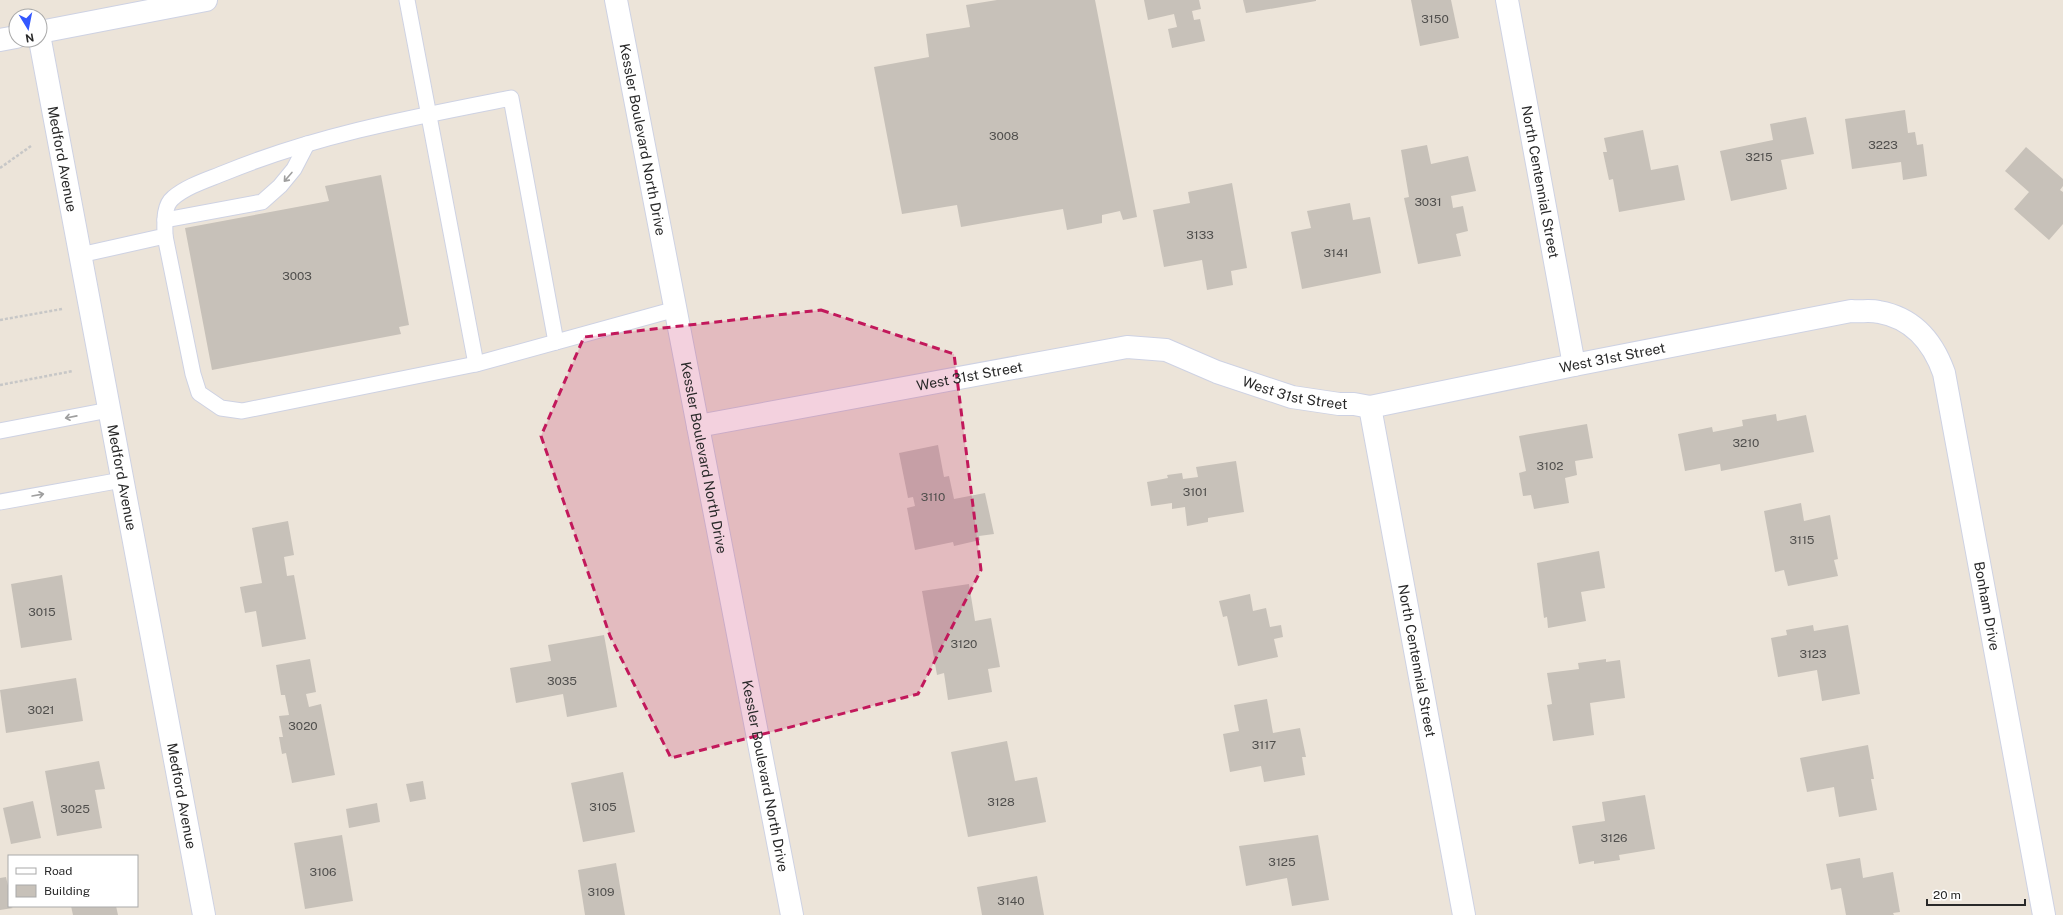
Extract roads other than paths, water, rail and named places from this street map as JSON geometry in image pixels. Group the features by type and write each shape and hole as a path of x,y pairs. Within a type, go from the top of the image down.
{"street":[{"path":"48,30 206,0"},
{"name":"Kessler Boulevard North Drive","path":"616,0 792,915"},
{"name":"North Centennial Street","path":"1507,0 1574,365"},
{"name":"Medford Avenue","path":"41,48 204,915"},
{"name":"West 31st Street","path":"698,426 1127,347 1166,350 1217,372 1292,397 1370,407 1574,365 1852,311 1878,312 1895,316"},
{"name":"Bonham Drive","path":"1895,316 1911,326 1930,343 1937,354 1944,373 2044,915"},
{"name":"North Centennial Street","path":"1370,407 1464,915"}],"lane":[{"path":"407,0 476,364"},
{"path":"556,342 511,98 428,115 307,144 255,160 192,186 172,199 166,212 165,236 193,374 199,393 221,408 242,411 476,364 556,342 676,309"},
{"path":"165,220 262,202 280,186 294,169 307,144"},
{"path":"80,255 165,236"},
{"path":"0,431 109,410"},
{"path":"0,502 122,480"}]}
